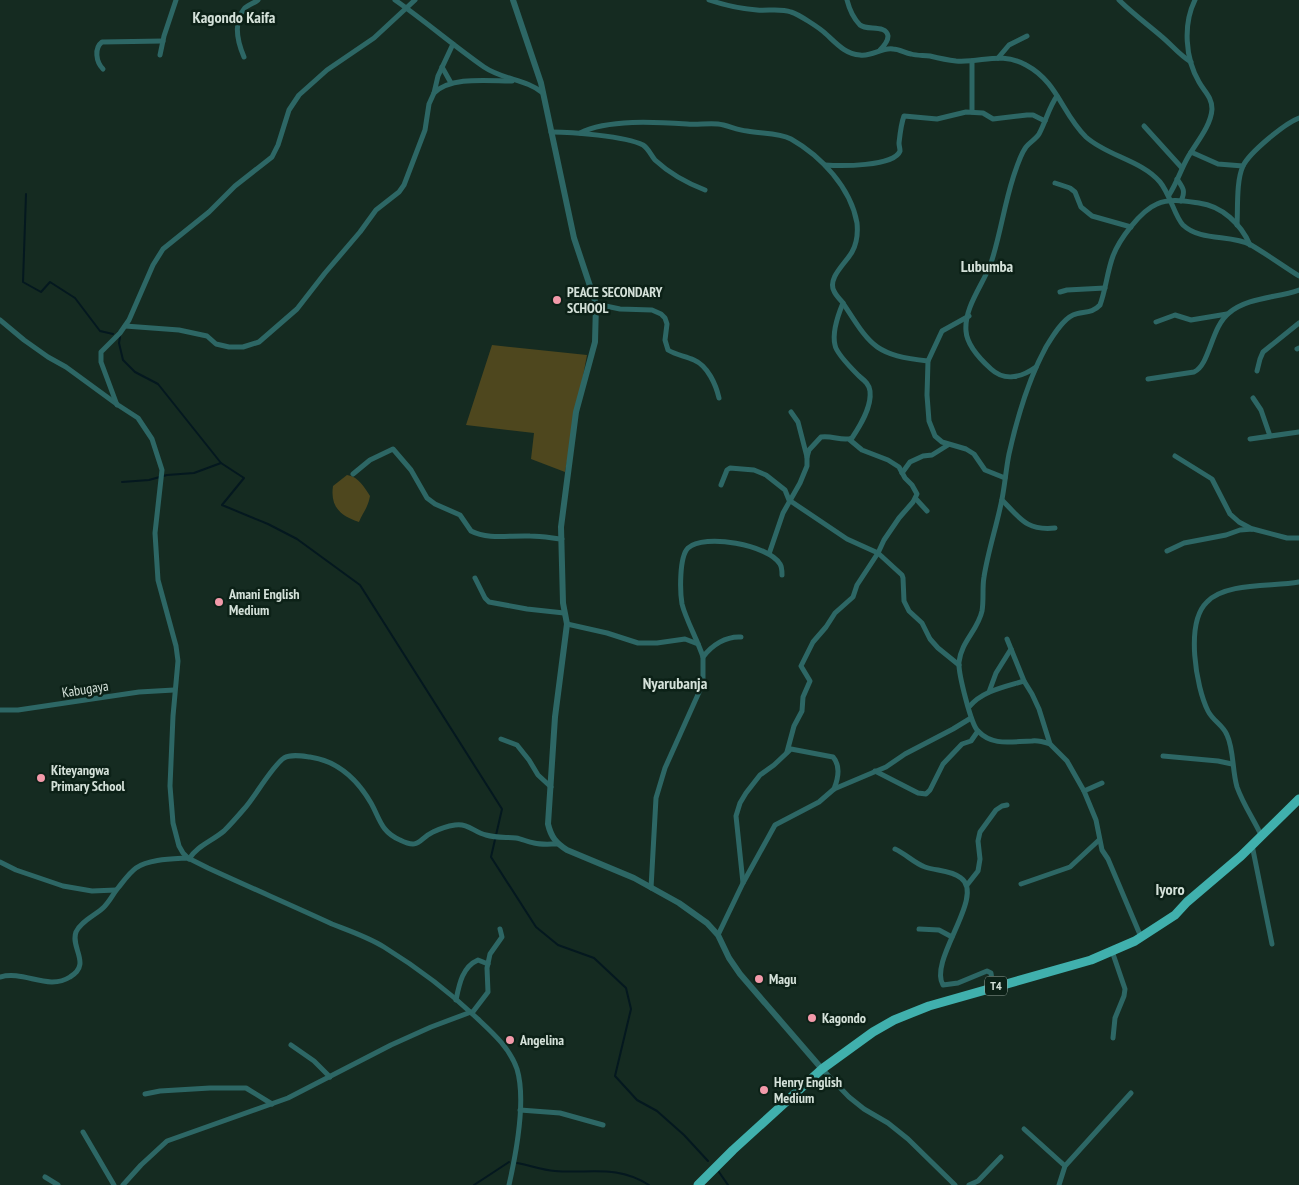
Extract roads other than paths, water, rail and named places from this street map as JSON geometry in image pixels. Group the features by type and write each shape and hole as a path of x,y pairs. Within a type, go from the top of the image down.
{"highway":[{"name":"T4","path":"698,1185 733,1150 822,1069 852,1046 894,1020 929,1006 1091,960 1141,937 1175,915 1299,799"}],"street":[{"path":"160,54 176,0"},
{"path":"244,57 238,41 238,24 244,9 258,0"},
{"path":"397,0 483,66 515,81"},
{"path":"118,405 100,358 103,350 125,326 138,302 153,265 164,249 272,156 290,110 299,95 327,70 374,38 415,0"},
{"path":"514,0 543,94 574,238 596,304 595,342 576,412 561,527 563,603 567,624 556,717 548,824 557,844"},
{"path":"709,0 758,10 784,10 791,12 816,26 848,52 864,56 892,48 913,55 972,61 998,58 1013,59 1035,70 1050,84 1085,135 1103,148 1149,173 1160,182 1169,194 1182,224 1190,230 1201,234 1250,245 1299,276"},
{"path":"732,6 735,0"},
{"path":"847,0 860,25 881,29 888,36 886,43 877,52"},
{"path":"1119,0 1191,62"},
{"path":"1169,194 1206,126 1212,111 1209,97 1197,79 1188,49 1188,18 1195,0"},
{"path":"998,58 1009,45 1027,36"},
{"path":"103,69 98,62 97,50 102,42 163,41"},
{"path":"125,326 179,330 207,336 216,344 229,347 251,346 267,337 297,309 376,210 399,192 404,185 425,130 429,104 438,76 453,44"},
{"path":"972,61 972,112"},
{"path":"442,67 451,84"},
{"path":"434,93 442,86 451,84 472,81 515,81 530,84 543,94"},
{"path":"1036,367 1026,374 1002,376 978,356 970,344 966,333 973,302 993,257 1013,176 1022,153 1038,135 1057,96"},
{"path":"825,165 846,167 872,164 895,156 900,151 901,125 904,116 936,119 972,112 988,115 993,119 1033,115 1046,120"},
{"path":"1238,225 1240,178 1243,166 1272,136 1288,123 1299,118"},
{"path":"580,133 595,126 670,122 719,124 746,131 778,134 790,138 825,165 849,198 857,223 856,241 852,252 833,281 834,291 857,326 873,345 889,354 928,361"},
{"path":"1144,126 1182,168"},
{"path":"551,132 580,133 643,145 655,160 677,176 705,190"},
{"path":"1191,152 1218,164 1243,166"},
{"path":"1177,179 1184,189 1181,201"},
{"path":"1055,183 1070,188 1075,192 1081,207 1092,216 1131,228"},
{"path":"1050,744 1034,740 1005,743 985,737 978,731 971,718 959,665 965,641 980,618 984,579 1002,500 1009,454 1024,398 1036,367 1047,345 1070,316 1096,309 1100,305 1118,245 1150,208 1158,203 1172,200 1210,205 1226,214 1238,225 1245,233 1250,245"},
{"path":"1060,292 1105,288"},
{"path":"1156,322 1175,316 1199,319 1227,314 1242,305 1299,290"},
{"path":"843,303 839,312 834,344 841,355 866,381 870,391 865,414 850,440"},
{"path":"596,304 620,309 652,310 661,314 667,324 665,340 668,350 673,354 697,362 715,383 719,398"},
{"path":"1148,379 1194,372 1200,369 1217,328 1227,314"},
{"path":"969,316 942,331 928,361 926,395 929,422 935,436 948,445 966,449 974,454 985,470 1005,478"},
{"path":"0,320 24,340 138,418 152,440 162,470 155,533 158,580 176,646 178,661 174,690 170,786 171,810 179,846 188,859"},
{"path":"1257,371 1263,352 1299,323"},
{"path":"1253,398 1261,410 1270,436"},
{"path":"791,412 798,422 807,457"},
{"path":"1250,439 1299,432"},
{"path":"769,554 779,524 804,474 810,450 821,437 835,436 850,440 862,450 894,463 916,491 916,499 899,518 884,540 878,553 857,585 853,597 835,613 813,642 802,664 802,669 810,681 803,697 802,711 794,726 787,752"},
{"path":"902,473 910,462 923,456 932,455 948,445"},
{"path":"353,474 370,460 393,449 411,470 427,498 435,504 460,515 471,531 490,535 562,539"},
{"path":"1175,456 1212,479 1230,514 1239,522 1253,529 1287,538 1299,538"},
{"path":"721,485 727,470 730,468 754,470 766,475 785,490 790,500 847,539 878,553 902,574 904,601 909,611 922,623 930,639 938,648 959,665"},
{"path":"916,499 927,511"},
{"path":"1002,500 1018,518 1029,526 1055,528"},
{"path":"1167,551 1184,543 1226,535 1240,530 1253,529"},
{"path":"651,888 656,798 665,768 703,680 703,657 682,605 681,588 684,554 689,547 705,541 745,545 758,548 769,554 780,563 782,575"},
{"path":"475,578 489,602 564,613"},
{"path":"1262,835 1238,789 1232,764 1230,741 1227,734 1224,728 1209,713 1198,680 1194,641 1199,613 1207,602 1230,590 1299,582"},
{"path":"567,624 613,634 638,643 656,643 685,639 698,644"},
{"path":"703,657 719,642 734,637 741,637"},
{"path":"1008,639 1024,681 1036,702 1050,744 1066,761 1084,791 1096,820 1099,840 1141,937"},
{"path":"989,692 996,673 1011,648"},
{"path":"969,707 979,697 989,692 1024,681"},
{"name":"Kabugaya","path":"0,710 18,710 139,692 174,690"},
{"path":"718,935 743,883 775,825 819,802 834,789 893,764 905,754 953,730 971,718"},
{"path":"875,771 918,793 926,794 930,790 943,764 962,744 971,741 978,731"},
{"path":"500,739 517,745 538,775 550,787"},
{"path":"743,883 736,816 740,803 752,784 787,752 795,749 833,757 836,760 838,776 834,789"},
{"path":"188,859 196,850 210,842 228,827 282,759 292,756 324,760 347,772 364,791 383,829 407,843 421,842 432,832 462,824 468,825 477,832 488,836 518,839 536,844 557,844 634,878 679,903 708,922 718,935 729,958 740,974 822,1069 849,1097 864,1109 888,1123 908,1140 954,1185"},
{"path":"1162,756 1232,764"},
{"path":"1084,791 1102,783"},
{"path":"967,885 978,871 980,859 978,841 980,832 996,810 1002,806 1007,806"},
{"path":"1021,884 1070,868 1099,840"},
{"path":"1252,845 1272,944"},
{"path":"895,849 922,866 963,878 967,885 968,893 965,909 952,937 940,978 943,985 958,984 987,971 990,973 993,987"},
{"path":"0,977 15,974 55,983 72,976 79,968 80,962 75,934 77,930 103,908 130,874 141,866 188,859 383,947 471,1012 504,1045 517,1069 520,1110 509,1185"},
{"path":"0,862 16,870 63,886 92,891 116,890"},
{"path":"123,1185 167,1141 288,1098 391,1045 430,1027 471,1012 488,992 488,964 494,947 502,937 500,929"},
{"path":"920,929 940,930 952,937"},
{"path":"1112,951 1125,990 1115,1018 1113,1038"},
{"path":"456,1000 461,978 469,966 478,960 488,964"},
{"path":"291,1045 322,1067 330,1077"},
{"path":"144,1094 160,1091 210,1088 246,1088 272,1104"},
{"path":"1059,1185 1065,1166 1131,1093"},
{"path":"520,1110 560,1113 603,1125"},
{"path":"1024,1129 1065,1166"},
{"path":"83,1132 114,1185"},
{"path":"969,1185 978,1181 1001,1157"},
{"path":"45,1177 58,1185"}],"waterway":[{"path":"26,194 23,282 41,292 50,282 75,298 100,331 113,334"},
{"path":"120,337 119,343 123,360 135,372 158,384 221,463"},
{"path":"122,482 194,473 221,463 244,478 222,505 268,524 297,539 360,585 502,809 491,857 536,927 558,945 594,958 626,988 631,1009 615,1076 637,1100 657,1111 684,1135 708,1161"},
{"path":"474,1185 509,1162"},
{"path":"517,1163 555,1171 614,1172 637,1178 649,1185"},
{"path":"719,1172 728,1185"}],"place":[{"name":"PEACE SECONDARY SCHOOL","path":"557,300"},
{"name":"Amani English Medium","path":"219,602"},
{"name":"Kiteyangwa Primary School","path":"41,778"},
{"name":"Magu","path":"759,979"},
{"name":"Kagondo","path":"812,1018"},
{"name":"Angelina","path":"510,1040"},
{"name":"Henry English Medium","path":"764,1090"}],"district":[{"name":"Kagondo Kaifa","path":"234,17"},
{"name":"Lubumba","path":"987,266"},
{"name":"Nyarubanja","path":"675,683"},
{"name":"Iyoro","path":"1170,889"}]}
